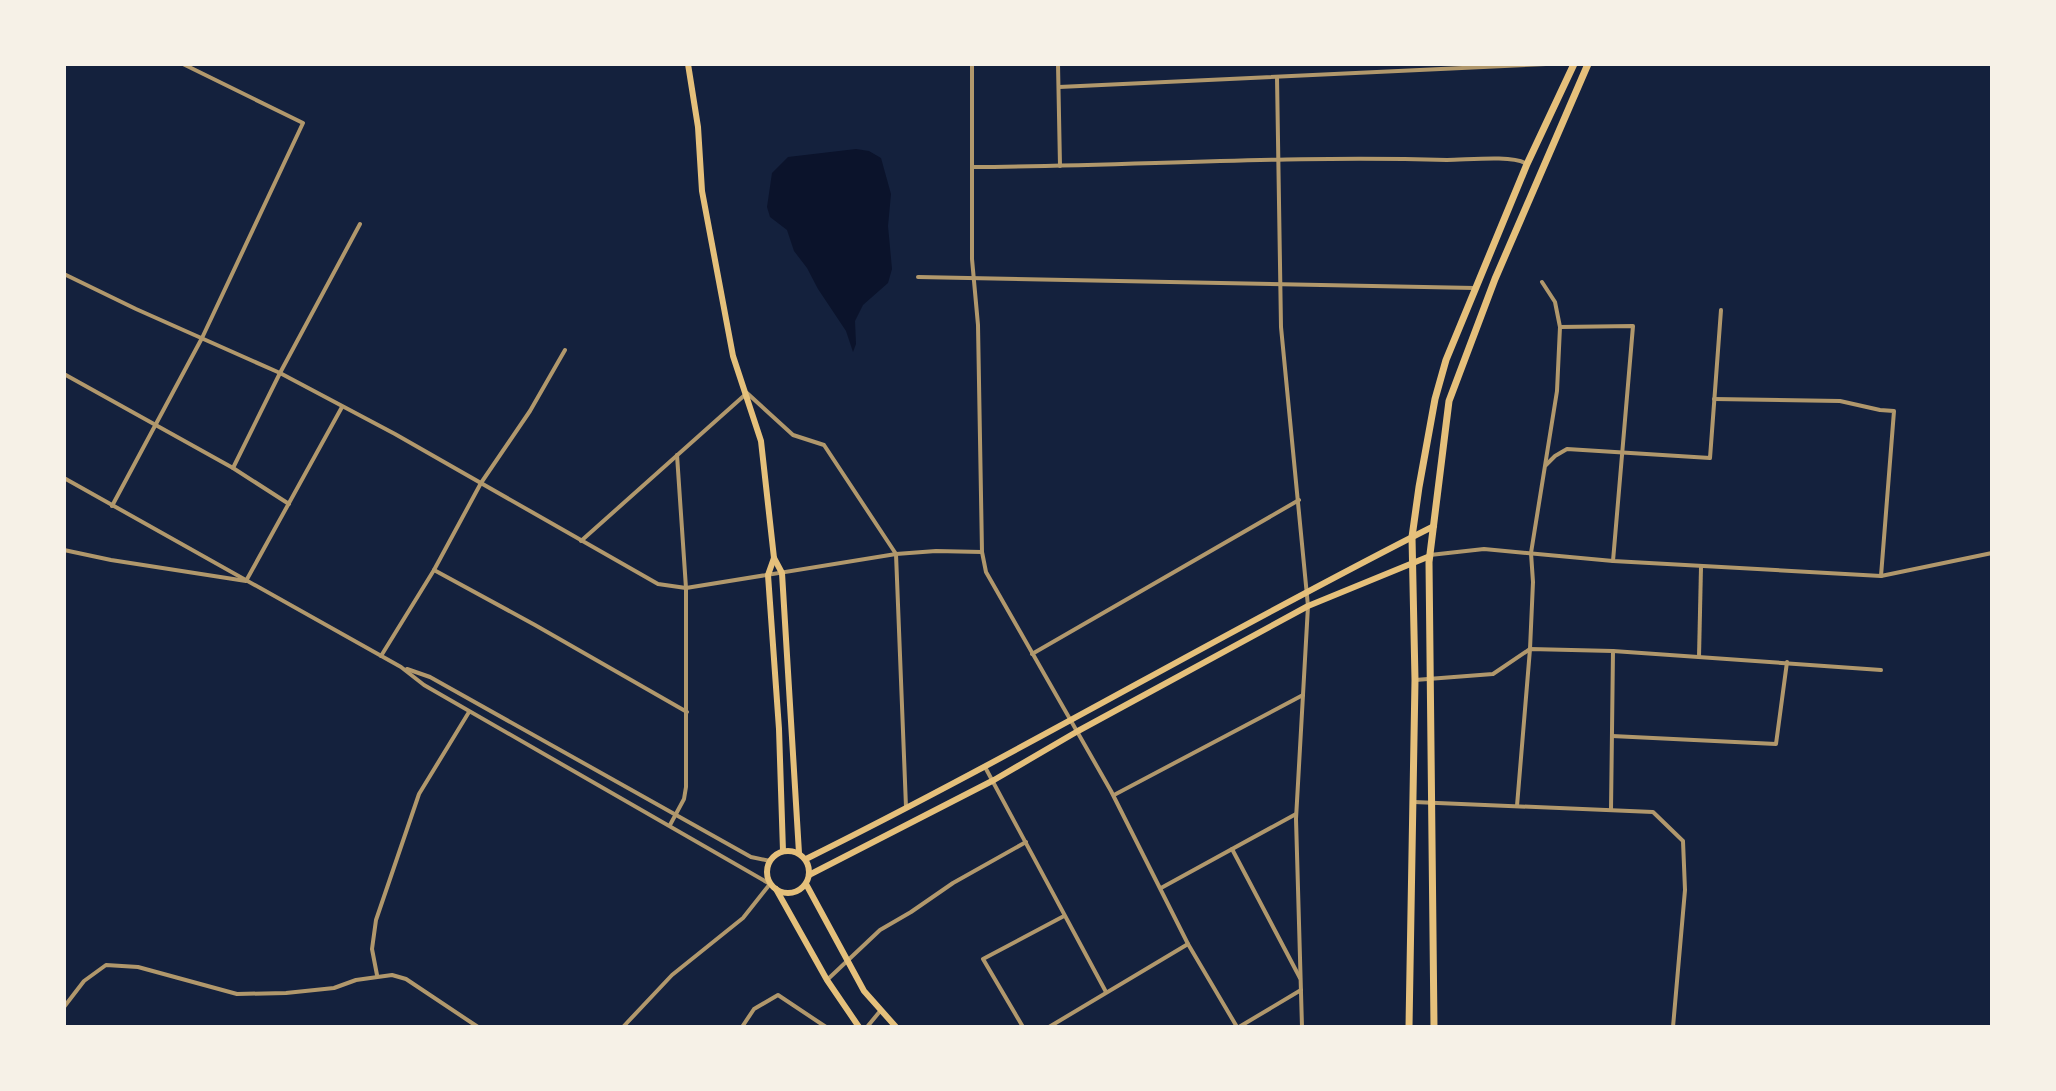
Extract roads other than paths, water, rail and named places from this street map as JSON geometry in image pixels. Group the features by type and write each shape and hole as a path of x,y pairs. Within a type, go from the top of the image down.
{"highway":[{"path":"1409,1027 1415,680 1412,537 1419,487 1435,399 1446,360 1527,164 1574,64"},
{"path":"1434,1027 1430,556 1449,401 1495,279 1588,64"}],"main road":[{"path":"688,64 698,127 702,191 733,356 761,441 774,558 782,573 802,856 809,867 809,875 806,884 792,893 784,893 773,886"},
{"path":"859,1027 827,980 767,876 770,861 776,855 791,851 802,856 906,810 1307,591 1434,526"},
{"path":"809,875 994,780 1308,606 1430,556"},
{"path":"774,558 768,575 779,729 783,851"},
{"path":"772,623 786,621"},
{"path":"774,659 788,657"},
{"path":"779,729 792,729"},
{"path":"806,884 864,991 896,1027"}],"street":[{"path":"112,506 202,338 303,123 183,64"},
{"path":"972,64 972,259 978,325 982,552 986,572 1113,795 1188,944 1238,1027 1301,990"},
{"path":"1058,64 1060,167"},
{"path":"1059,87 1546,64"},
{"path":"1277,77 1281,327 1308,606 1296,813 1302,1027"},
{"path":"973,167 1517,159 1527,164"},
{"path":"233,468 360,224"},
{"path":"64,274 280,373 395,434 658,584 686,588 896,554 982,552"},
{"path":"918,277 1475,288"},
{"path":"1517,806 1530,649 1531,553 1557,391 1560,327 1555,302 1542,282"},
{"path":"1544,467 1567,449 1710,458 1721,310"},
{"path":"1560,327 1633,326 1613,561"},
{"path":"381,656 434,570 481,483 530,411 565,350"},
{"path":"64,374 233,468 289,504"},
{"path":"581,541 747,393 793,435 824,445 896,554 906,810"},
{"path":"1714,399 1840,401 1894,411 1881,576"},
{"path":"246,581 342,407"},
{"path":"670,825 684,799 686,787 686,588 677,455"},
{"path":"64,478 401,667 424,685 773,886 743,918 672,975 623,1027"},
{"path":"1032,654 1299,500"},
{"path":"1430,556 1484,549 1701,567 1881,576 1992,553"},
{"path":"64,550 246,581"},
{"path":"1699,657 1701,567"},
{"path":"434,570 687,712"},
{"path":"1415,680 1493,674 1530,649 1613,651 1881,670"},
{"path":"1611,810 1613,651"},
{"path":"1612,736 1776,744 1787,662"},
{"path":"401,667 430,677 751,857 770,861"},
{"path":"1113,795 1303,695"},
{"path":"377,975 372,949 376,920 419,794 469,711"},
{"path":"985,767 1106,992"},
{"path":"1414,802 1653,812 1683,841 1685,890 1673,1027"},
{"path":"1161,888 1296,813"},
{"path":"827,980 880,930 953,883 1026,842"},
{"path":"1232,849 1301,979"},
{"path":"1023,1027 983,959 1064,916"},
{"path":"1049,1027 1188,944"},
{"path":"64,1007 84,981 106,965 138,967 237,994 334,988 377,975 392,975 406,979 478,1027"},
{"path":"742,1027 754,1009 778,995 826,1027"},
{"path":"867,1027 881,1010"}],"water":[{"path":"856,149 869,151 881,158 891,194 888,226 892,269 888,283 863,305 855,321 856,344 853,352 846,331 794,251 787,230 770,217 767,207 772,173 788,157"}]}
